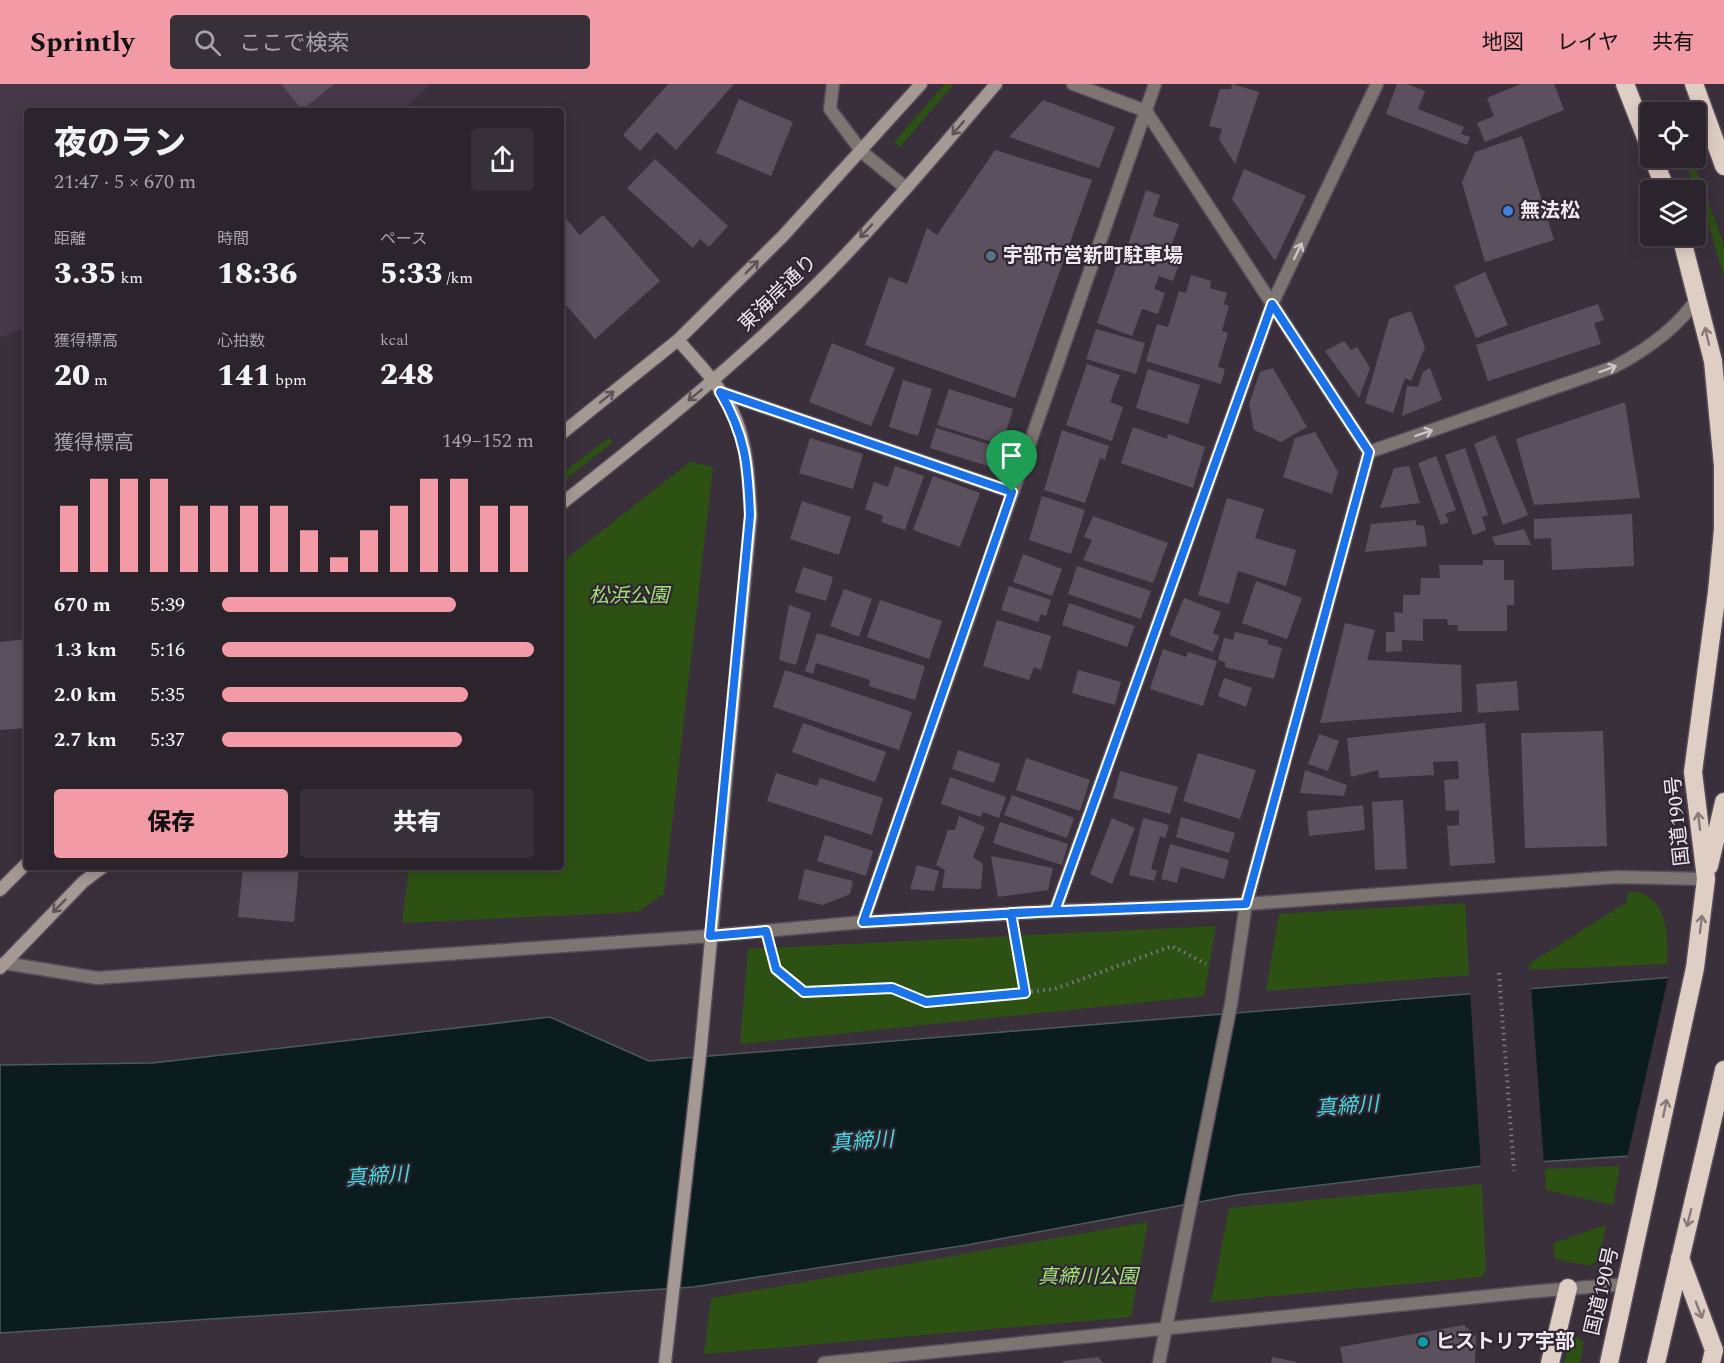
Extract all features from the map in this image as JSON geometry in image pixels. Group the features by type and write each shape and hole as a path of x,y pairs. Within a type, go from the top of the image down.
{"highway":[{"path":"1625,84 1640,122"},
{"path":"1694,84 1724,166"},
{"name":"国道190号","path":"1609,1363 1695,968 1706,879 1694,772 1710,655 1723,529 1723,466 1713,361 1684,246"},
{"path":"1713,361 1724,397"},
{"path":"1706,879 1724,802"},
{"path":"1656,1363 1724,1070"},
{"path":"1680,1258 1714,1350 1711,1363"},
{"path":"1550,1363 1568,1288"}],"street":[{"path":"833,84 830,109 862,152 906,188"},
{"name":"東海岸通り","path":"564,432 678,339 783,236 862,152 921,84"},
{"name":"東海岸通り","path":"564,502 717,386 826,275 906,188 996,84"},
{"path":"1073,84 1146,111 1369,452 1246,904 1231,1004 1159,1363"},
{"path":"863,922 1155,84"},
{"path":"1055,911 1272,304 1377,84"},
{"path":"1369,452 1614,367 1636,355 1676,325 1698,297"},
{"path":"665,1363 701,1046 750,515 747,461 736,418 717,386 678,339"},
{"path":"717,386 1012,492"},
{"path":"0,890 24,866"},
{"path":"1,964 83,882 99,870"},
{"path":"1,964 97,978 710,936 863,922 1011,913 1246,904 1617,877 1706,879"},
{"path":"824,1363 1627,1284"}],"path":[{"path":"1011,913 1025,993"},
{"path":"766,931 776,969 804,992 892,988 926,1002 1055,989 1172,946 1206,964"},
{"path":"1499,973 1514,1171"}],"shaded area":[{"path":"0,84 430,84 405,108 24,108 24,328 0,338"}],"green space":[{"path":"945,84 954,84 900,147 894,142"},
{"path":"1688,168 1696,168 1700,180 1692,180"},
{"path":"1706,196 1724,245 1724,278 1706,219"},
{"path":"609,438 613,442 564,481 564,472"},
{"name":"松浜公園","path":"690,462 713,467 664,894 637,912 402,923 409,870 564,870 564,561"},
{"path":"1638,892 1648,897 1661,912 1666,932 1667,964 1529,970 1529,964 1627,902 1627,893"},
{"path":"1465,903 1469,975 1266,991 1279,914"},
{"path":"1216,926 1204,996 740,1044 748,949"},
{"path":"1620,1166 1613,1205 1546,1190 1545,1169"},
{"path":"1482,1184 1486,1271 1481,1277 1211,1302 1229,1208"},
{"name":"真締川公園","path":"1148,1222 1131,1317 704,1354 711,1298"},
{"path":"1606,1225 1601,1251 1594,1263 1580,1264 1554,1258 1554,1243"},
{"path":"1577,1337 1584,1342 1580,1363 1564,1363 1570,1340"}],"water":[{"name":"真締川","path":"1724,973 1724,1150 1491,1165 1237,1195 967,1245 693,1287 0,1333 0,1065 153,1063 550,1017 649,1061"}],"pier":[{"path":"1724,970 1724,1153 1627,1158 1669,974"},
{"path":"1531,986 1544,1164 1481,1169 1470,991"}],"building":[{"path":"281,84 334,84 304,108 300,108"},
{"path":"668,84 734,84 676,150 657,132 640,151 623,135"},
{"path":"1232,84 1259,92 1235,164 1219,139 1222,129 1209,126 1220,89 1231,89"},
{"path":"1397,84 1407,84 1425,91 1418,109 1464,127 1461,134 1470,137 1467,145 1386,114"},
{"path":"1521,84 1554,84 1564,110 1485,142 1477,123 1494,116 1487,98"},
{"path":"739,99 793,122 771,176 716,153"},
{"path":"1043,100 1115,127 1099,168 1009,137"},
{"name":"無法松","path":"1522,136 1554,240 1485,262 1462,182 1475,152"},
{"name":"宇部市営新町駐車場","path":"995,150 1092,180 1015,398 865,345 889,277 907,284 927,228 937,235"},
{"path":"655,159 728,226 709,247 700,239 693,248 627,188"},
{"path":"1244,169 1306,196 1275,261 1232,199"},
{"path":"1146,190 1160,195 1153,216 1179,224 1170,249 1182,254 1173,281 1159,276 1154,289 1165,293 1158,314 1142,309 1132,336 1097,323 1120,256 1129,260 1133,247 1128,245"},
{"path":"603,215 660,281 595,339 564,303 564,216 580,235"},
{"path":"1485,272 1508,325 1476,338 1454,286"},
{"path":"1191,275 1211,281 1210,288 1227,293 1224,304 1229,306 1222,331 1228,333 1218,367 1225,369 1221,384 1146,361 1157,324 1168,327 1179,291 1186,293"},
{"path":"1598,304 1604,320 1594,323 1601,344 1488,381 1476,345"},
{"path":"1411,311 1425,347 1411,381 1405,378 1393,413 1365,403 1389,319"},
{"path":"1096,329 1145,343 1136,374 1086,359"},
{"path":"1344,341 1351,350 1357,347 1370,368 1359,398 1325,351"},
{"path":"832,343 895,368 871,426 809,402"},
{"path":"1087,364 1120,375 1110,402 1123,407 1112,441 1066,425"},
{"path":"1273,368 1307,427 1281,442 1254,430 1249,404 1260,372"},
{"path":"1430,368 1442,400 1402,416 1407,386 1418,387 1423,372"},
{"path":"1148,369 1200,385 1188,424 1136,408"},
{"path":"903,380 932,389 918,436 889,427"},
{"path":"949,389 1013,409 1002,445 937,425"},
{"path":"1625,402 1640,498 1534,505 1516,439"},
{"path":"1133,427 1167,439 1168,434 1205,447 1193,488 1121,463"},
{"path":"936,428 997,447 991,467 930,448"},
{"path":"1062,430 1109,446 1105,460 1100,458 1085,503 1044,490"},
{"path":"1315,432 1338,472 1332,494 1283,477 1295,438"},
{"path":"1495,435 1528,515 1503,525 1474,444"},
{"path":"810,438 863,454 853,489 799,473"},
{"path":"1465,448 1488,515 1482,517 1486,530 1473,535 1445,455"},
{"path":"1436,456 1456,510 1445,514 1449,522 1441,525 1418,463"},
{"path":"895,466 924,476 905,530 881,522 883,516 865,509 874,482 888,487"},
{"path":"1409,466 1420,503 1380,508 1394,468"},
{"path":"933,476 980,493 960,547 913,530"},
{"path":"1042,496 1085,510 1071,554 1029,540"},
{"path":"1227,498 1264,509 1255,538 1296,550 1286,586 1238,571 1229,604 1198,595"},
{"path":"802,501 851,517 839,555 790,539"},
{"path":"1632,514 1634,566 1552,570 1551,538 1534,539 1534,519"},
{"path":"1093,516 1168,543 1153,583 1083,560 1092,540 1084,537"},
{"path":"1416,520 1416,525 1424,526 1427,546 1365,552 1371,524"},
{"path":"1524,529 1531,545 1495,545 1492,537"},
{"path":"1023,554 1062,569 1052,596 1013,582"},
{"path":"1483,560 1504,560 1504,580 1514,580 1514,605 1507,605 1507,631 1457,631 1458,625 1448,625 1447,619 1423,619 1423,641 1402,640 1402,651 1386,652 1386,632 1395,632 1394,612 1403,613 1403,595 1420,595 1421,578 1440,578 1439,565 1483,565"},
{"path":"1077,566 1151,591 1141,619 1068,594"},
{"path":"803,567 833,577 826,601 795,592"},
{"path":"1256,581 1302,598 1287,639 1242,623"},
{"path":"1009,586 1051,600 1046,616 1041,614 1038,622 1001,610"},
{"path":"844,589 872,599 859,637 830,626"},
{"path":"1184,598 1221,612 1213,633 1219,636 1213,652 1169,635"},
{"path":"880,600 942,621 929,659 867,637"},
{"path":"1069,603 1135,626 1127,647 1062,625"},
{"path":"789,605 811,613 796,665 779,660"},
{"path":"997,620 1051,636 1041,670 1034,667 1029,680 983,666"},
{"path":"1345,623 1375,630 1367,660 1461,665 1462,712 1320,723"},
{"path":"1235,632 1268,640 1267,644 1282,648 1274,679 1225,667 1225,662 1218,660 1224,638 1233,640"},
{"path":"817,633 925,666 915,700 869,686 870,680 816,663 813,674 805,671"},
{"path":"24,639 24,728 0,730 0,642"},
{"path":"1163,649 1186,657 1188,652 1217,661 1203,706 1150,689"},
{"path":"785,670 912,712 899,750 773,707"},
{"path":"1078,670 1121,682 1115,705 1072,693"},
{"path":"1224,678 1252,688 1246,707 1218,696"},
{"path":"1517,681 1519,710 1478,713 1476,684"},
{"path":"803,723 886,752 875,782 792,752"},
{"path":"1485,723 1495,863 1450,866 1447,826 1459,825 1459,810 1446,811 1444,780 1459,779 1458,761 1433,762 1434,775 1379,778 1378,770 1351,777 1347,738"},
{"path":"1603,731 1607,846 1525,848 1521,733"},
{"path":"1319,734 1339,741 1328,771 1308,764"},
{"path":"958,750 1000,764 994,783 952,769"},
{"path":"1198,753 1256,770 1240,819 1183,801"},
{"path":"1026,758 1090,780 1080,811 1016,790"},
{"path":"1305,770 1347,785 1344,796 1300,793"},
{"path":"1120,771 1178,787 1170,814 1113,798"},
{"path":"776,773 817,786 820,778 883,798 872,835 767,801"},
{"path":"950,777 1006,797 999,818 983,812 981,817 941,804"},
{"path":"1012,795 1074,818 1067,838 1004,815"},
{"path":"1403,800 1407,869 1375,870 1372,802"},
{"path":"1363,805 1365,830 1309,836 1307,811"},
{"path":"959,816 985,827 973,857 983,864 981,889 942,888 945,870 936,865 948,830 955,830"},
{"path":"1181,817 1235,833 1229,853 1176,837"},
{"path":"1112,818 1135,828 1112,884 1090,874"},
{"path":"1143,818 1169,825 1165,838 1160,836 1151,869 1157,871 1154,881 1129,875"},
{"path":"1000,822 1068,844 1062,865 993,843"},
{"path":"825,835 873,851 866,876 817,861"},
{"path":"1170,844 1229,860 1224,879 1181,867 1177,883 1161,879"},
{"path":"991,856 1053,868 1048,890 998,897"},
{"path":"917,865 939,871 934,891 910,889"},
{"path":"805,869 853,881 850,894 823,905 798,899"},
{"path":"243,870 299,870 294,922 238,917"},
{"name":"ヒストリア宇部","path":"1464,1325 1476,1336 1475,1363 1343,1363 1340,1347"},
{"path":"1098,1357 1103,1363 1063,1363 1063,1361"},
{"path":"1272,1357 1297,1362 1271,1363"}],"place":[{"name":"無法松","path":"1508,211"},
{"name":"宇部市営新町駐車場","path":"991,256"},
{"name":"ヒストリア宇部","path":"1423,1342"}],"route":[{"path":"1012,492 720,392 736,418 747,461 750,515 710,936 766,931 776,969 804,992 851,988 892,988 926,1002 1025,993 1011,913 1246,904 1369,452 1272,304 1055,911 1011,913 863,922 1012,492"}]}
